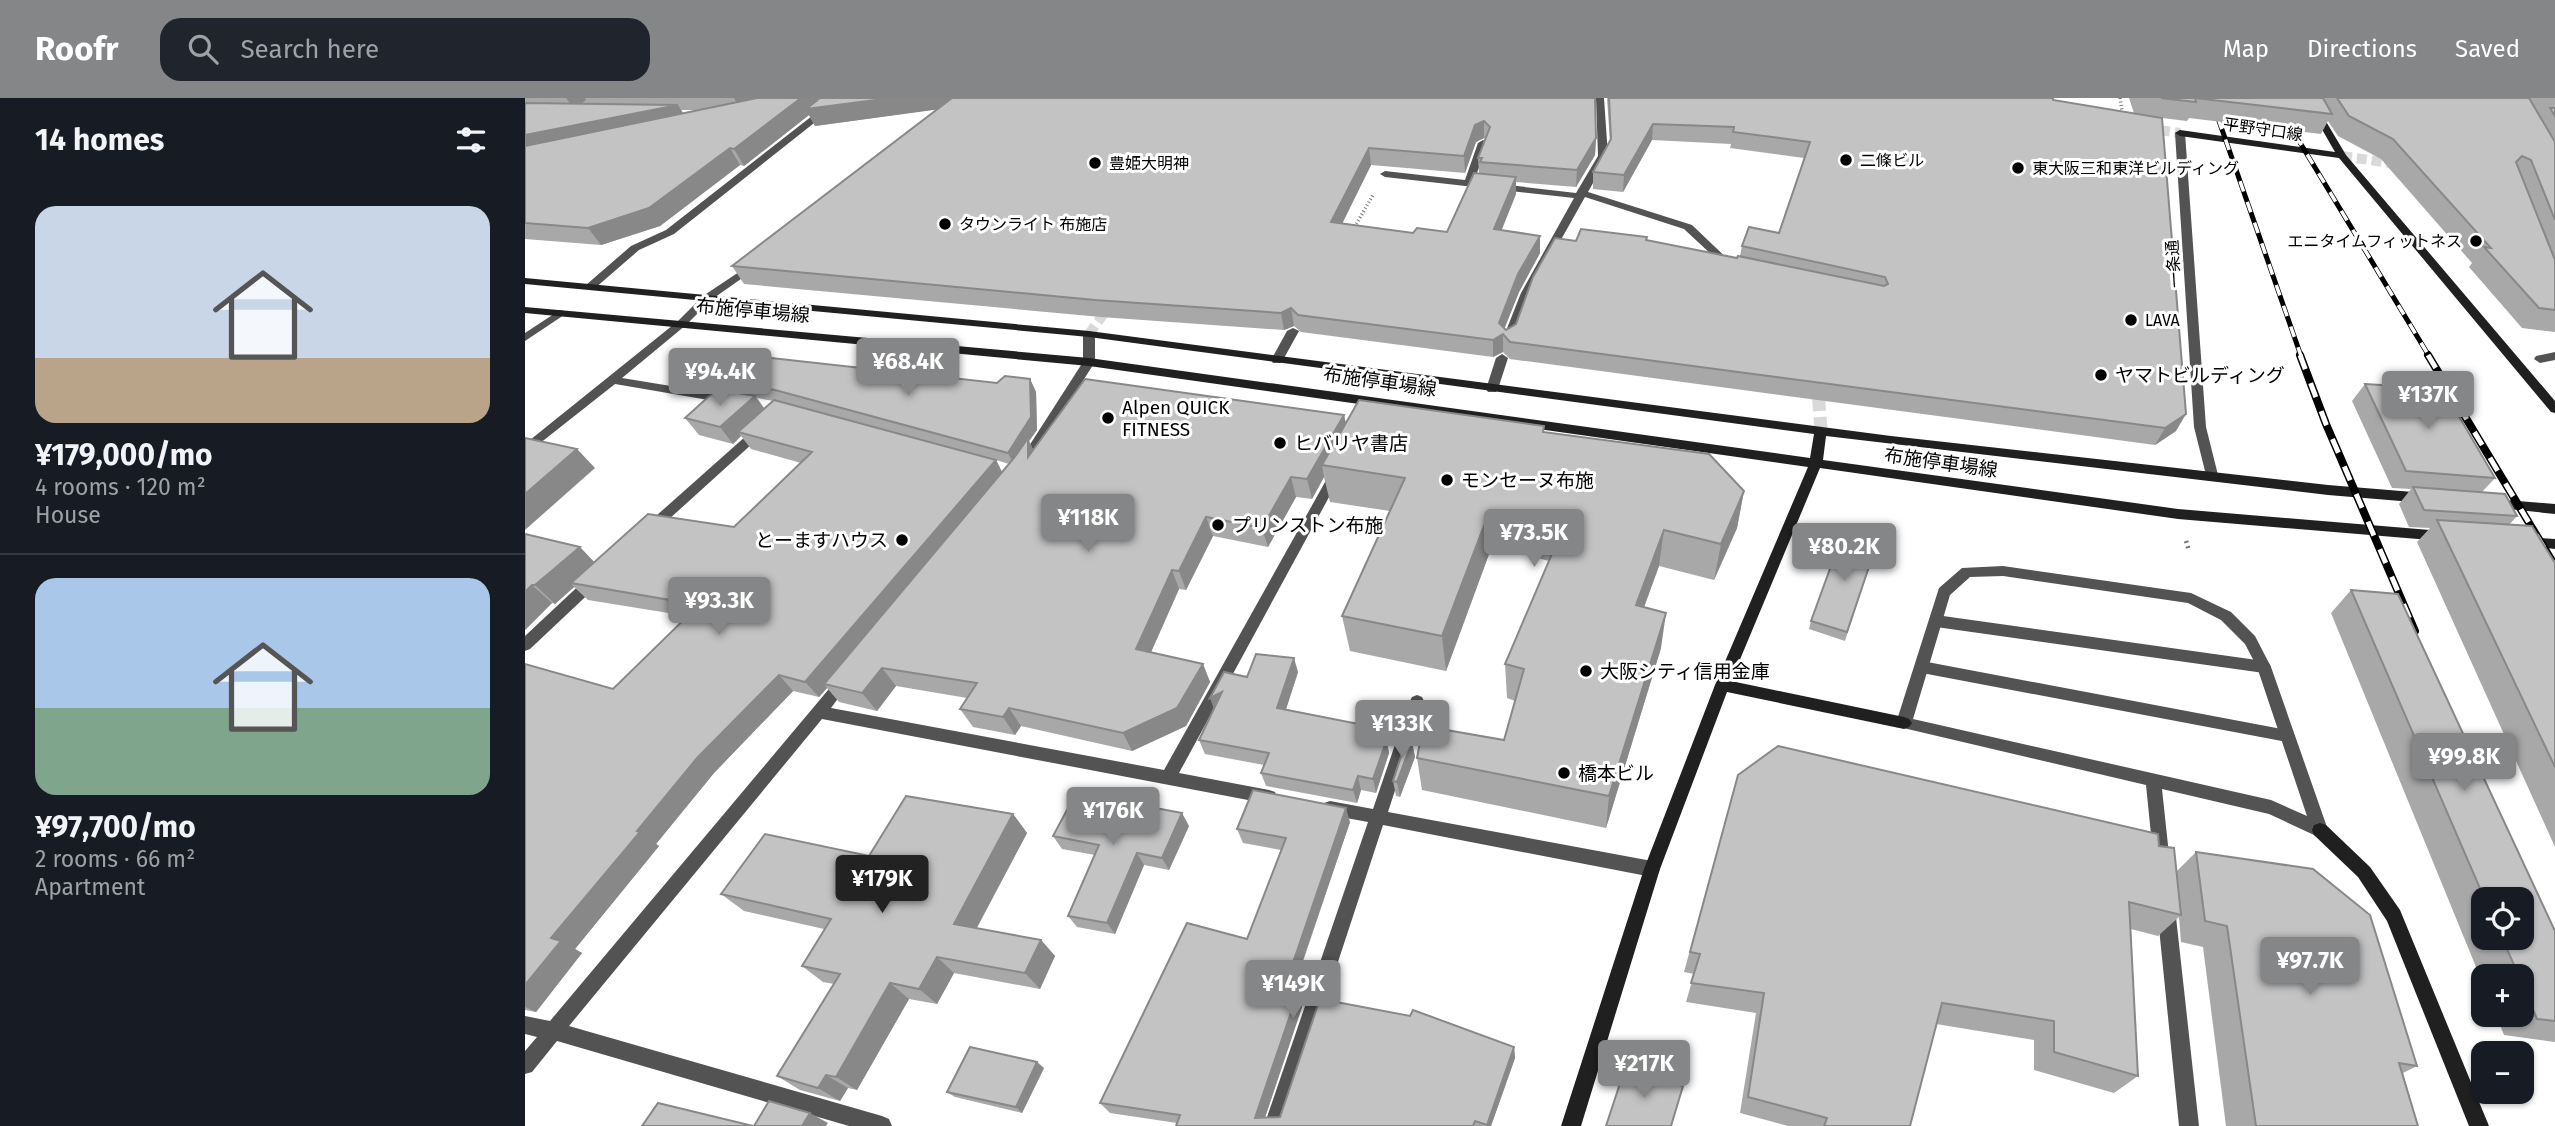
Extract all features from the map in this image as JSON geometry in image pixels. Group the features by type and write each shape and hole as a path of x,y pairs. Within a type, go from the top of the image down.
{"main road":[{"path":"2308,98 2342,156 2555,409"},
{"name":"平野守口線","path":"2180,133 2342,156"},
{"name":"布施停車場線","path":"525,281 1089,334 1492,389 1821,430 2328,490 2435,499"},
{"name":"布施停車場線","path":"525,310 1089,362 1373,406 1816,462 1890,475 2227,519 2458,537"},
{"path":"1571,1126 1652,869 1722,685 1816,462 1821,430"},
{"path":"2475,502 2555,509"},
{"path":"2513,541 2555,544"},
{"path":"1722,685 1904,723"},
{"path":"2321,830 2364,872 2394,916 2479,1126"}],"street":[{"path":"590,287 635,248 670,232 825,110 829,98 816,100"},
{"path":"1508,341 1526,293 1603,156 1600,98"},
{"name":"一条通","path":"2180,133 2200,426 2212,475"},
{"path":"1469,183 1483,143"},
{"path":"1385,174 1580,194 1688,227 1728,266 1741,269"},
{"path":"525,451 682,323 707,298 762,259"},
{"path":"525,338 560,313"},
{"path":"1277,360 1293,331"},
{"path":"1017,473 1089,362 1089,334"},
{"path":"2540,359 2555,356"},
{"path":"1492,389 1502,358"},
{"path":"614,380 744,402"},
{"path":"641,537 773,419"},
{"path":"1168,778 1343,461"},
{"path":"2003,571 2191,598 2226,616 2251,640 2264,667 2321,830 2271,807 1904,723 1944,592 1967,572 2003,571"},
{"path":"525,645 602,573"},
{"path":"1936,621 2264,667"},
{"path":"1922,667 2287,736"},
{"path":"525,1065 853,671"},
{"path":"1274,1126 1417,701"},
{"path":"819,712 1287,800"},
{"path":"2153,779 2189,1126"},
{"path":"1313,805 1652,869"},
{"path":"525,1025 554,1031 873,1125"}],"path":[{"path":"2120,98 2124,125"},
{"path":"1351,232 1385,174"}],"building":[{"path":"757,98 801,98 649,208 588,228 525,223 525,146"},
{"path":"820,98 891,98 806,109"},
{"path":"952,98 1595,98 1596,138 1577,170 1480,162 1482,158 1478,158 1490,127 1484,121 1475,125 1464,156 1369,148 1331,222 1413,233 1417,228 1447,232 1474,173 1516,177 1494,229 1540,236 1518,274 1499,323 1506,330 1516,324 1533,277 1555,238 1576,241 1581,229 1647,237 1646,240 1737,258 1738,256 1884,286 1888,284 1885,277 1742,246 1749,227 1779,233 1810,142 1733,132 1734,127 1653,124 1624,175 1593,172 1611,139 1609,98 2053,98 2162,118 2186,414 2165,428 1510,342 1503,334 1493,340 1298,315 1291,308 1281,313 1095,300 732,266"},
{"path":"2161,98 2195,98 2196,102"},
{"path":"2195,98 2323,98 2332,114"},
{"path":"2337,98 2529,98 2555,142 2555,220 2531,160 2522,156 2516,162 2555,260 2555,310 2539,308 2484,247 2491,248 2393,139 2349,116"},
{"path":"525,103 678,105 525,135"},
{"path":"762,357 997,383 1005,376 1030,379 1031,417 1008,453 775,390 733,383"},
{"path":"1085,379 1344,415 1307,479 1291,477 1262,528 1206,517 1179,571 1172,570 1136,649 1203,664 1177,708 1123,733 1009,708 1003,717 960,709 977,683 882,668 862,693 824,684 1028,438 1028,457"},
{"path":"2365,384 2443,389 2495,478 2406,471"},
{"path":"717,389 755,396 720,427 685,418"},
{"path":"774,400 996,460 805,682 779,675 697,758 637,831 640,832 551,938 561,941 525,985 525,664 613,689 699,605 571,583 648,514 734,527 812,452 738,432"},
{"path":"1359,400 1544,426 1543,432 1709,454 1744,491 1721,544 1664,530 1636,605 1666,613 1609,796 1417,758 1423,726 1504,740 1524,669 1505,664 1563,528 1490,510 1442,636 1342,616 1405,478 1322,465"},
{"path":"525,438 577,449 525,494"},
{"path":"2413,487 2505,494 2517,516 2424,510"},
{"path":"2437,520 2532,526 2555,563 2555,767"},
{"path":"1843,533 1877,543 1847,632 1811,621"},
{"path":"525,534 580,547 525,592"},
{"path":"2351,590 2398,594 2555,931 2555,1021 2537,1019 2534,1012 2534,964 2514,964 2507,950 2534,950 2534,887 2479,887"},
{"path":"1256,654 1294,658 1277,708 1384,729 1381,738 1387,739 1373,779 1358,776 1353,790 1261,773 1269,753 1199,740 1222,692 1210,698 1224,672 1247,677"},
{"path":"1406,741 1412,742 1397,782 1393,781"},
{"path":"1778,746 2158,834 2159,846 2174,848 2181,915 2129,902 2138,1076 2054,1052 2054,1021 1942,1003 1910,1126 1824,1126 1827,1118 1748,1097 1764,993 1691,983 1700,954 1690,952 1738,775"},
{"path":"1253,790 1346,808 1283,992 1297,995 1255,1118 1280,1117 1320,999 1410,1016 1413,1010 1514,1047 1487,1125 1475,1121 1473,1126 1176,1126 1180,1115 1100,1103 1187,923 1247,939 1286,838 1237,829"},
{"path":"1076,793 1182,813 1162,858 1137,853 1107,923 1068,916 1099,845 1053,836"},
{"path":"906,796 1013,814 954,924 1041,940 1025,973 937,957 919,989 890,983 836,1077 826,1075 818,1088 777,1076 840,974 802,966 831,919 721,894 765,834 869,856"},
{"path":"2196,852 2313,869 2370,915 2417,1066 2399,1063 2418,1126 2256,1126 2227,926 2205,921"},
{"path":"970,1047 1037,1062 1016,1107 947,1092"},
{"path":"1626,1065 1683,1086 1671,1126 1606,1126"},
{"path":"769,1101 810,1113 802,1126 754,1126"},
{"path":"658,1103 753,1126 642,1126"}],"tunnel":[{"path":"2145,128 2180,133"},
{"path":"2342,156 2403,165"},
{"path":"1089,334 1111,304"},
{"path":"1821,430 1818,391 1823,383"}],"railway":[{"path":"2211,98 2301,356"},
{"path":"2273,98 2429,356"},
{"path":"2300,355 2326,424 2415,631"},
{"path":"2428,355 2555,566"}],"place":[{"name":"二條ビル","path":"1846,160"},
{"name":"豊姫大明神","path":"1095,163"},
{"name":"東大阪三和東洋ビルディング","path":"2018,168"},
{"name":"タウンライト 布施店","path":"945,224"},
{"name":"エニタイムフィットネス","path":"2476,241"},
{"name":"LAVA","path":"2131,320"},
{"name":"ヤマトビルディング","path":"2101,375"},
{"name":"Alpen QUICK FITNESS","path":"1108,418"},
{"name":"ヒバリヤ書店","path":"1280,443"},
{"name":"モンセーヌ布施","path":"1447,480"},
{"name":"プリンストン布施","path":"1218,525"},
{"name":"とーますハウス","path":"902,540"},
{"name":"大阪シティ信用金庫","path":"1586,671"},
{"name":"橋本ビル","path":"1564,773"}]}
